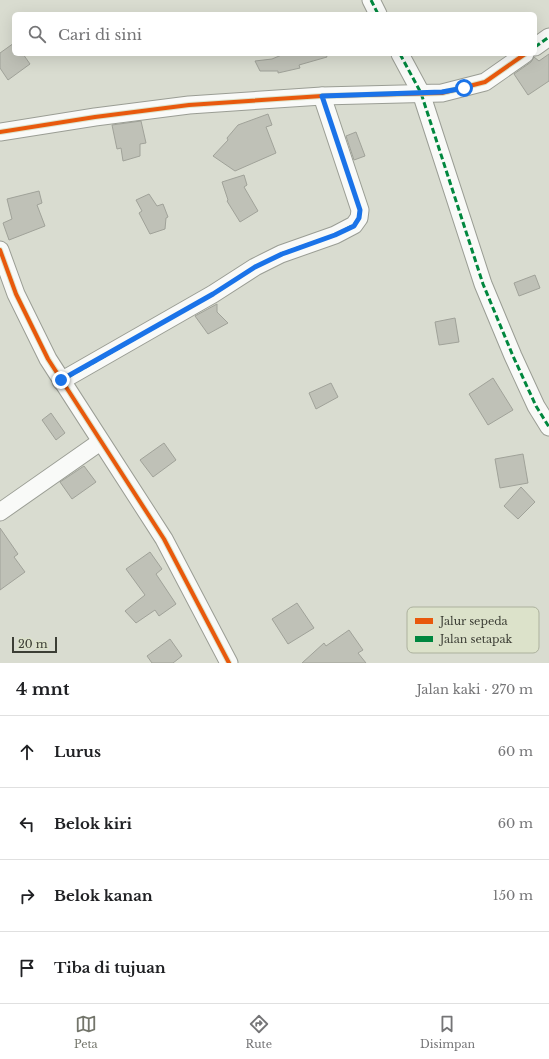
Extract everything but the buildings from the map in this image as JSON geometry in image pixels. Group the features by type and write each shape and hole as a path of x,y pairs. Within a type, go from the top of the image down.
{"street":[{"path":"371,0 377,12"},
{"path":"537,46 549,37"},
{"path":"401,56 421,93 483,284 536,406 549,427"},
{"path":"0,132 95,117 189,105 322,96 442,92 485,82 523,56"},
{"path":"61,380 213,294 255,267 282,254 335,235 354,226 359,218 360,210 322,96"},
{"path":"0,250 16,294 48,359 100,442 164,539 230,663"},
{"path":"0,512 100,442"}],"marked path":[{"path":"371,0 377,12"},
{"path":"537,46 549,37"},
{"path":"401,56 421,93 483,284 536,406 549,427"},
{"path":"61,381 213,294 255,267 281,254 335,235 354,225 359,218 360,210 322,96"}],"cycle path":[{"path":"0,132 95,117 189,105 322,96 442,93 485,82 522,56"},
{"path":"0,250 16,294 48,359 164,539 229,663"}],"route":[{"path":"61,380 213,294 255,267 282,254 335,235 354,226 359,218 360,210 322,96 442,92 464,88"}]}
